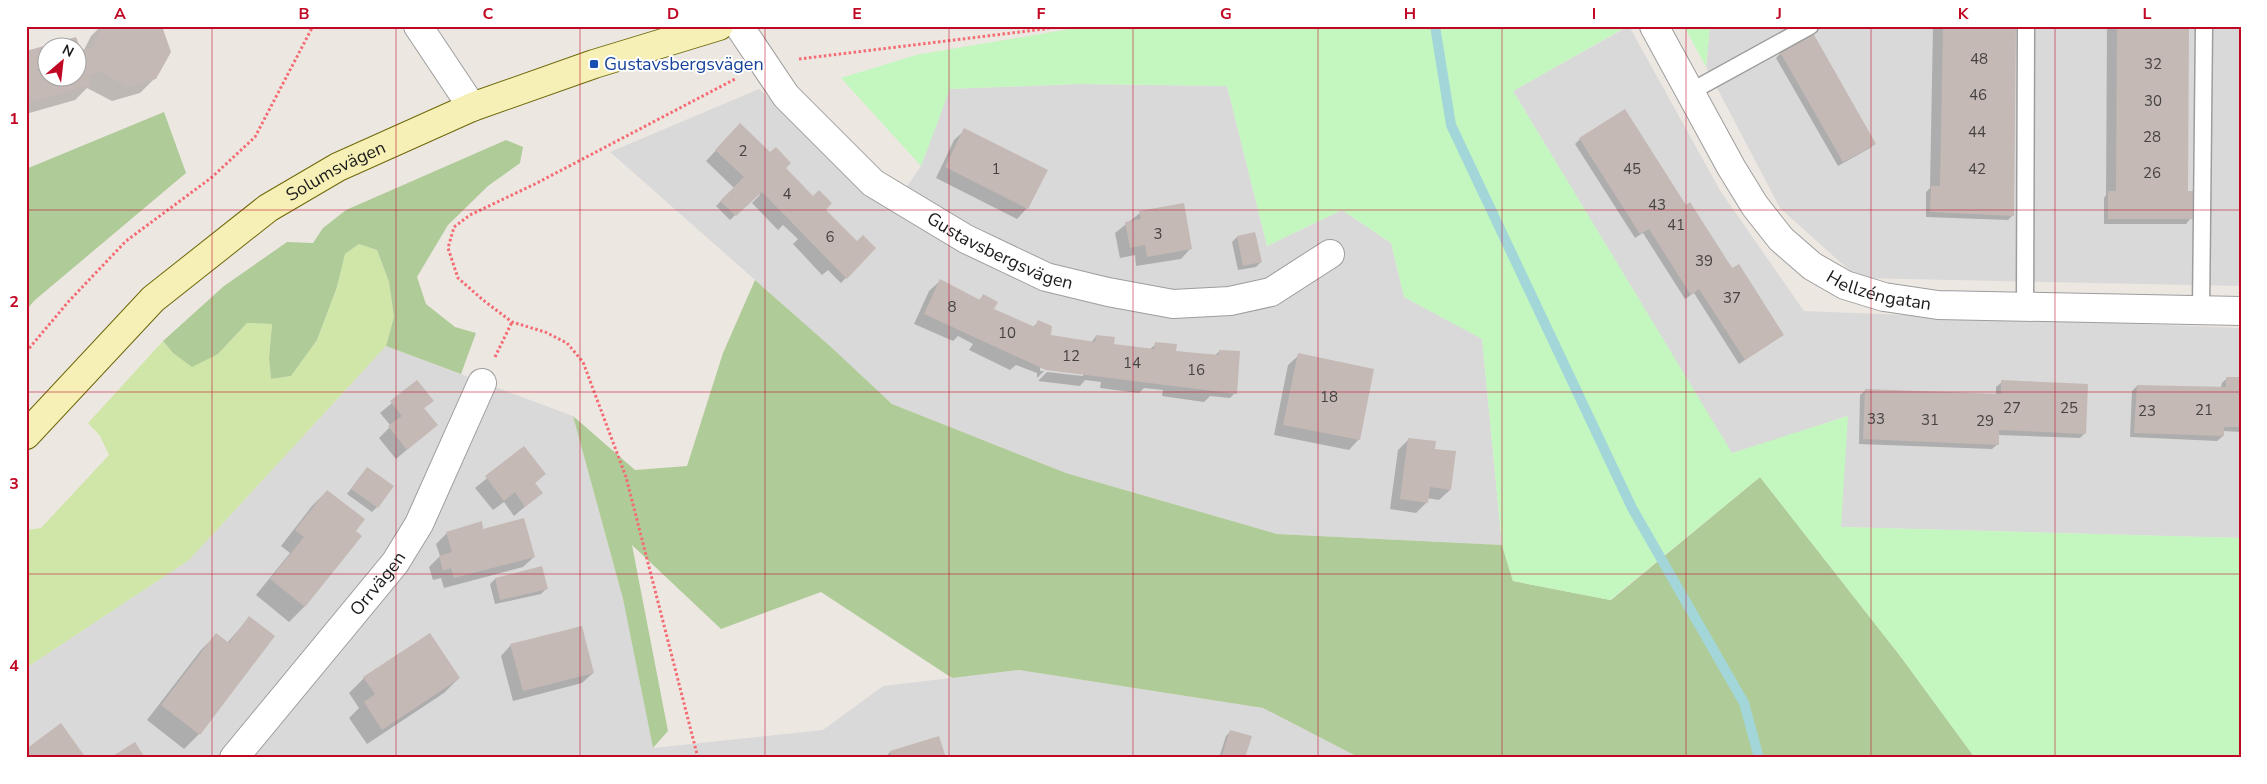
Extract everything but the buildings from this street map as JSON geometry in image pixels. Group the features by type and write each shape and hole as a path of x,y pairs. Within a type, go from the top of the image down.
{"main road":[{"name":"Solumsvägen","path":"26,435 153,299 268,208 338,167 472,107 594,64 718,26"}],"street":[{"path":"418,26 472,107"},
{"name":"Gustavsbergsvägen","path":"739,26 786,96 873,183 966,239 1046,277 1108,292 1173,304 1230,301 1271,292 1330,254"},
{"name":"Hellzéngatan","path":"1654,26 1755,206 1781,240 1812,266 1845,285 1884,297 1938,305 2241,311"},
{"name":"Orrvägen","path":"234,758 395,563 419,524 482,383"}],"lane":[{"path":"1690,92 1810,26"},
{"path":"2025,307 2026,26"},
{"path":"2201,310 2204,26"}],"path":[{"path":"26,352 69,301 126,241 211,178 255,137 313,26"},
{"path":"794,60 1044,30 1056,26"},
{"path":"698,758 626,476 583,362 567,343 545,332 512,322 458,278 448,248 454,227 470,215 535,184 741,76"},
{"path":"482,383 512,322"}],"shaded area":[{"path":"1629,26 1721,192 1804,311 2241,328 2241,538 1840,527 1847,416 1732,454 1513,91"},
{"path":"1710,26 2241,26 2241,286 1858,278 1780,208 1706,67"},
{"path":"1078,84 1227,86 1267,246 1342,210 1391,243 1404,297 1482,338 1502,545 1277,534 1066,473 892,404 831,347 610,152 759,89 892,208 921,166 949,89"},
{"path":"386,346 573,416 623,599 653,748 823,730 883,686 1019,670 1263,708 1360,758 26,758 26,668 189,560"}],"green space":[{"path":"1088,26 1628,26 1513,91 1732,453 1848,416 1841,527 2241,538 2241,758 1975,758 1901,657 1760,477 1610,600 1513,581 1502,545 1482,339 1404,297 1391,243 1342,210 1267,246 1227,86 1078,84 950,89 921,166 841,78 916,55"},
{"path":"1684,26 1710,26 1706,67"},
{"path":"164,112 186,173 35,300 26,310 26,169"},
{"path":"506,140 523,147 520,163 488,186 448,225 417,277 426,304 455,327 476,333 461,374 386,346 394,317 389,282 377,250 359,244 345,254 337,287 317,340 291,376 271,379 269,358 272,324 247,323 218,354 192,367 173,353 163,341 224,286 287,242 313,243 323,228 346,210"},
{"path":"359,244 377,250 389,282 394,317 386,346 189,560 26,668 26,530 41,528 109,455 100,436 88,423 163,341 173,353 218,354 247,323 272,324 269,358 271,379 291,376 317,340 337,287 345,254"},
{"path":"755,280 892,404 1066,473 1277,534 1502,545 1513,581 1611,600 1760,477 1901,657 1975,758 1360,758 1263,708 1019,670 952,678 821,592 721,629 632,545 668,731 653,748 623,599 573,416 635,470 687,466 723,353"}],"waterway":[{"path":"1435,26 1451,125 1632,508 1744,703 1759,758"}],"place":[{"name":"Gustavsbergsvägen","path":"594,64"}]}
